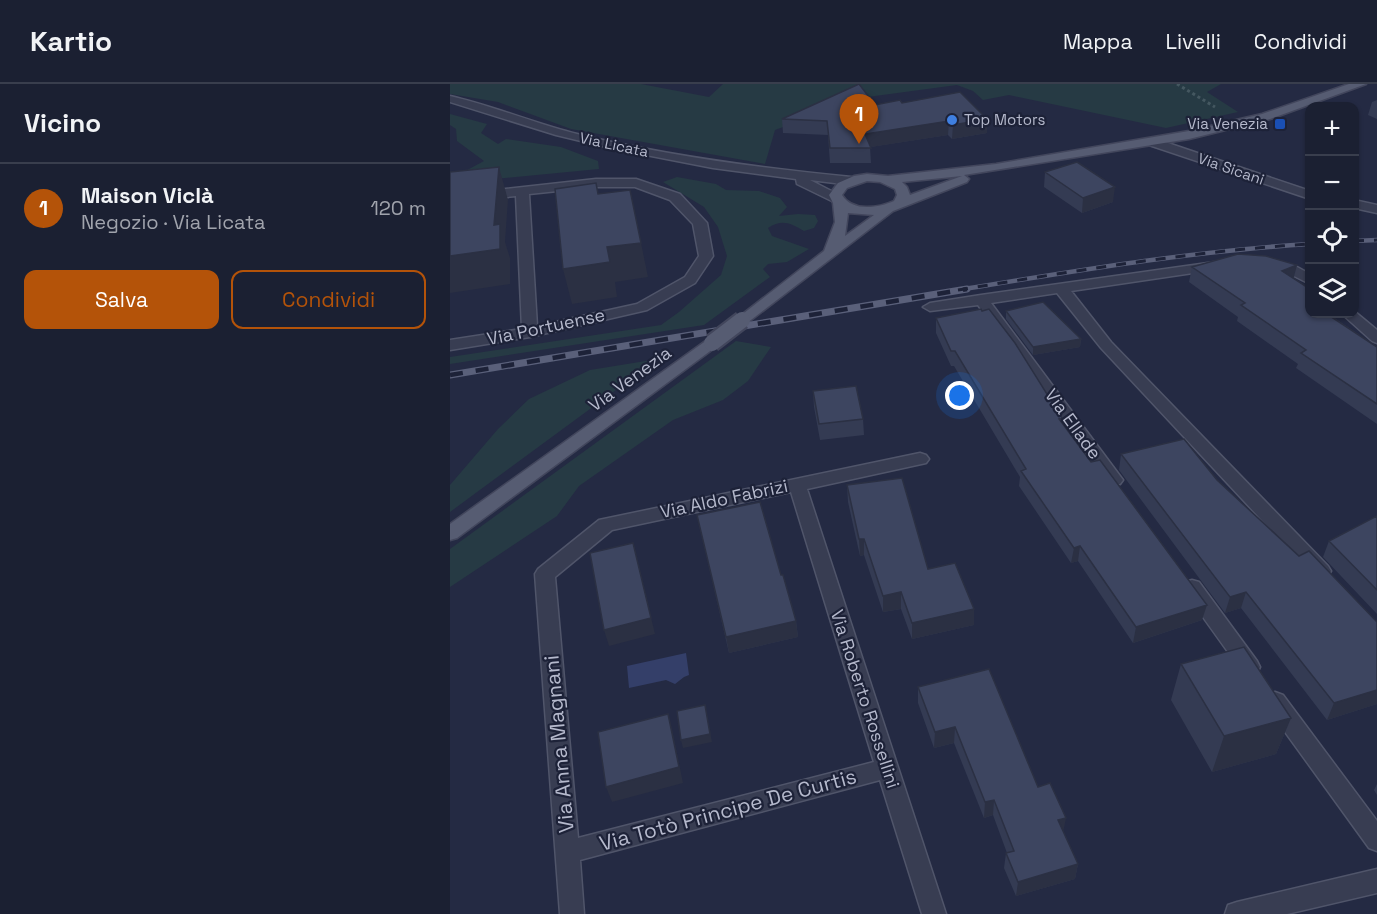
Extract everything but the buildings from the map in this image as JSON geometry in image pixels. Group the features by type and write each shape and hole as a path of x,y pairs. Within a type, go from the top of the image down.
{"main road":[{"path":"830,253 841,233 843,219 838,201 838,189 851,181 871,177 888,180 996,168 1153,142 1266,117 1360,84"},
{"path":"838,201 862,212 895,206 996,168"},
{"path":"888,180 902,187 905,192 904,198 895,206"},
{"name":"Via Venezia","path":"450,533 712,344 895,206"}],"street":[{"name":"Via Licata","path":"450,99 478,105 575,137 782,174"},
{"name":"Via Sicani","path":"1153,142 1305,193"},
{"path":"782,174 851,181"},
{"path":"782,174 808,183 838,201"},
{"name":"Via Portuense","path":"450,200 596,183 636,183 675,196 700,223 706,256 690,280 642,307 530,332 450,345"},
{"path":"522,191 530,332"},
{"path":"1359,205 1377,209"},
{"path":"930,307 1234,263"},
{"path":"1256,264 1292,270 1305,277"},
{"path":"1061,288 1106,345 1336,587"},
{"name":"Via Ellade","path":"981,299 1123,492"},
{"path":"1354,318 1377,338"},
{"name":"Via Aldo Fabrizi","path":"545,574 606,525 920,459"},
{"name":"Via Roberto Rossellini","path":"797,484 934,914"},
{"path":"1179,570 1377,840"},
{"name":"Via Anna Magnani","path":"545,574 572,914"},
{"name":"Via Totò Principe De Curtis","path":"568,852 887,768"},
{"path":"1237,914 1377,881"}],"path":[{"path":"1177,84 1241,123"}],"shaded area":[{"path":"450,84 641,84 709,97 723,84 1221,84 1207,92 1238,112 1166,128 1009,95 983,100 973,91 957,85 860,98 775,130 765,164 571,129 498,102 450,94"},
{"path":"450,114 487,124 481,133 498,144 506,139 561,147 598,161 599,169 462,182 458,175 484,161 457,141 456,129 450,125"},
{"path":"677,177 716,184 726,190 759,191 780,198 787,207 779,216 815,215 818,221 814,228 804,231 786,223 768,228 772,236 809,249 787,262 768,264 763,269 770,277 704,325 450,364 450,357 661,325 679,312 721,275 727,256 718,227 704,207 663,182"},
{"path":"736,341 771,347 748,381 723,400 673,420 579,486 557,516 450,587 450,549"},
{"path":"658,359 450,512 450,485 498,429 529,399 590,370"}],"water":[{"path":"686,653 689,675 675,684 666,680 629,688 627,666"}],"railway":[{"path":"1359,241 1377,240"},
{"path":"958,290 1178,257 1305,244"},
{"path":"450,375 967,289"}],"place":[{"name":"Top Motors","path":"952,120"},
{"name":"Via Venezia","path":"1280,124"},
{"name":"Maison Viclà","path":"859,144"}]}
